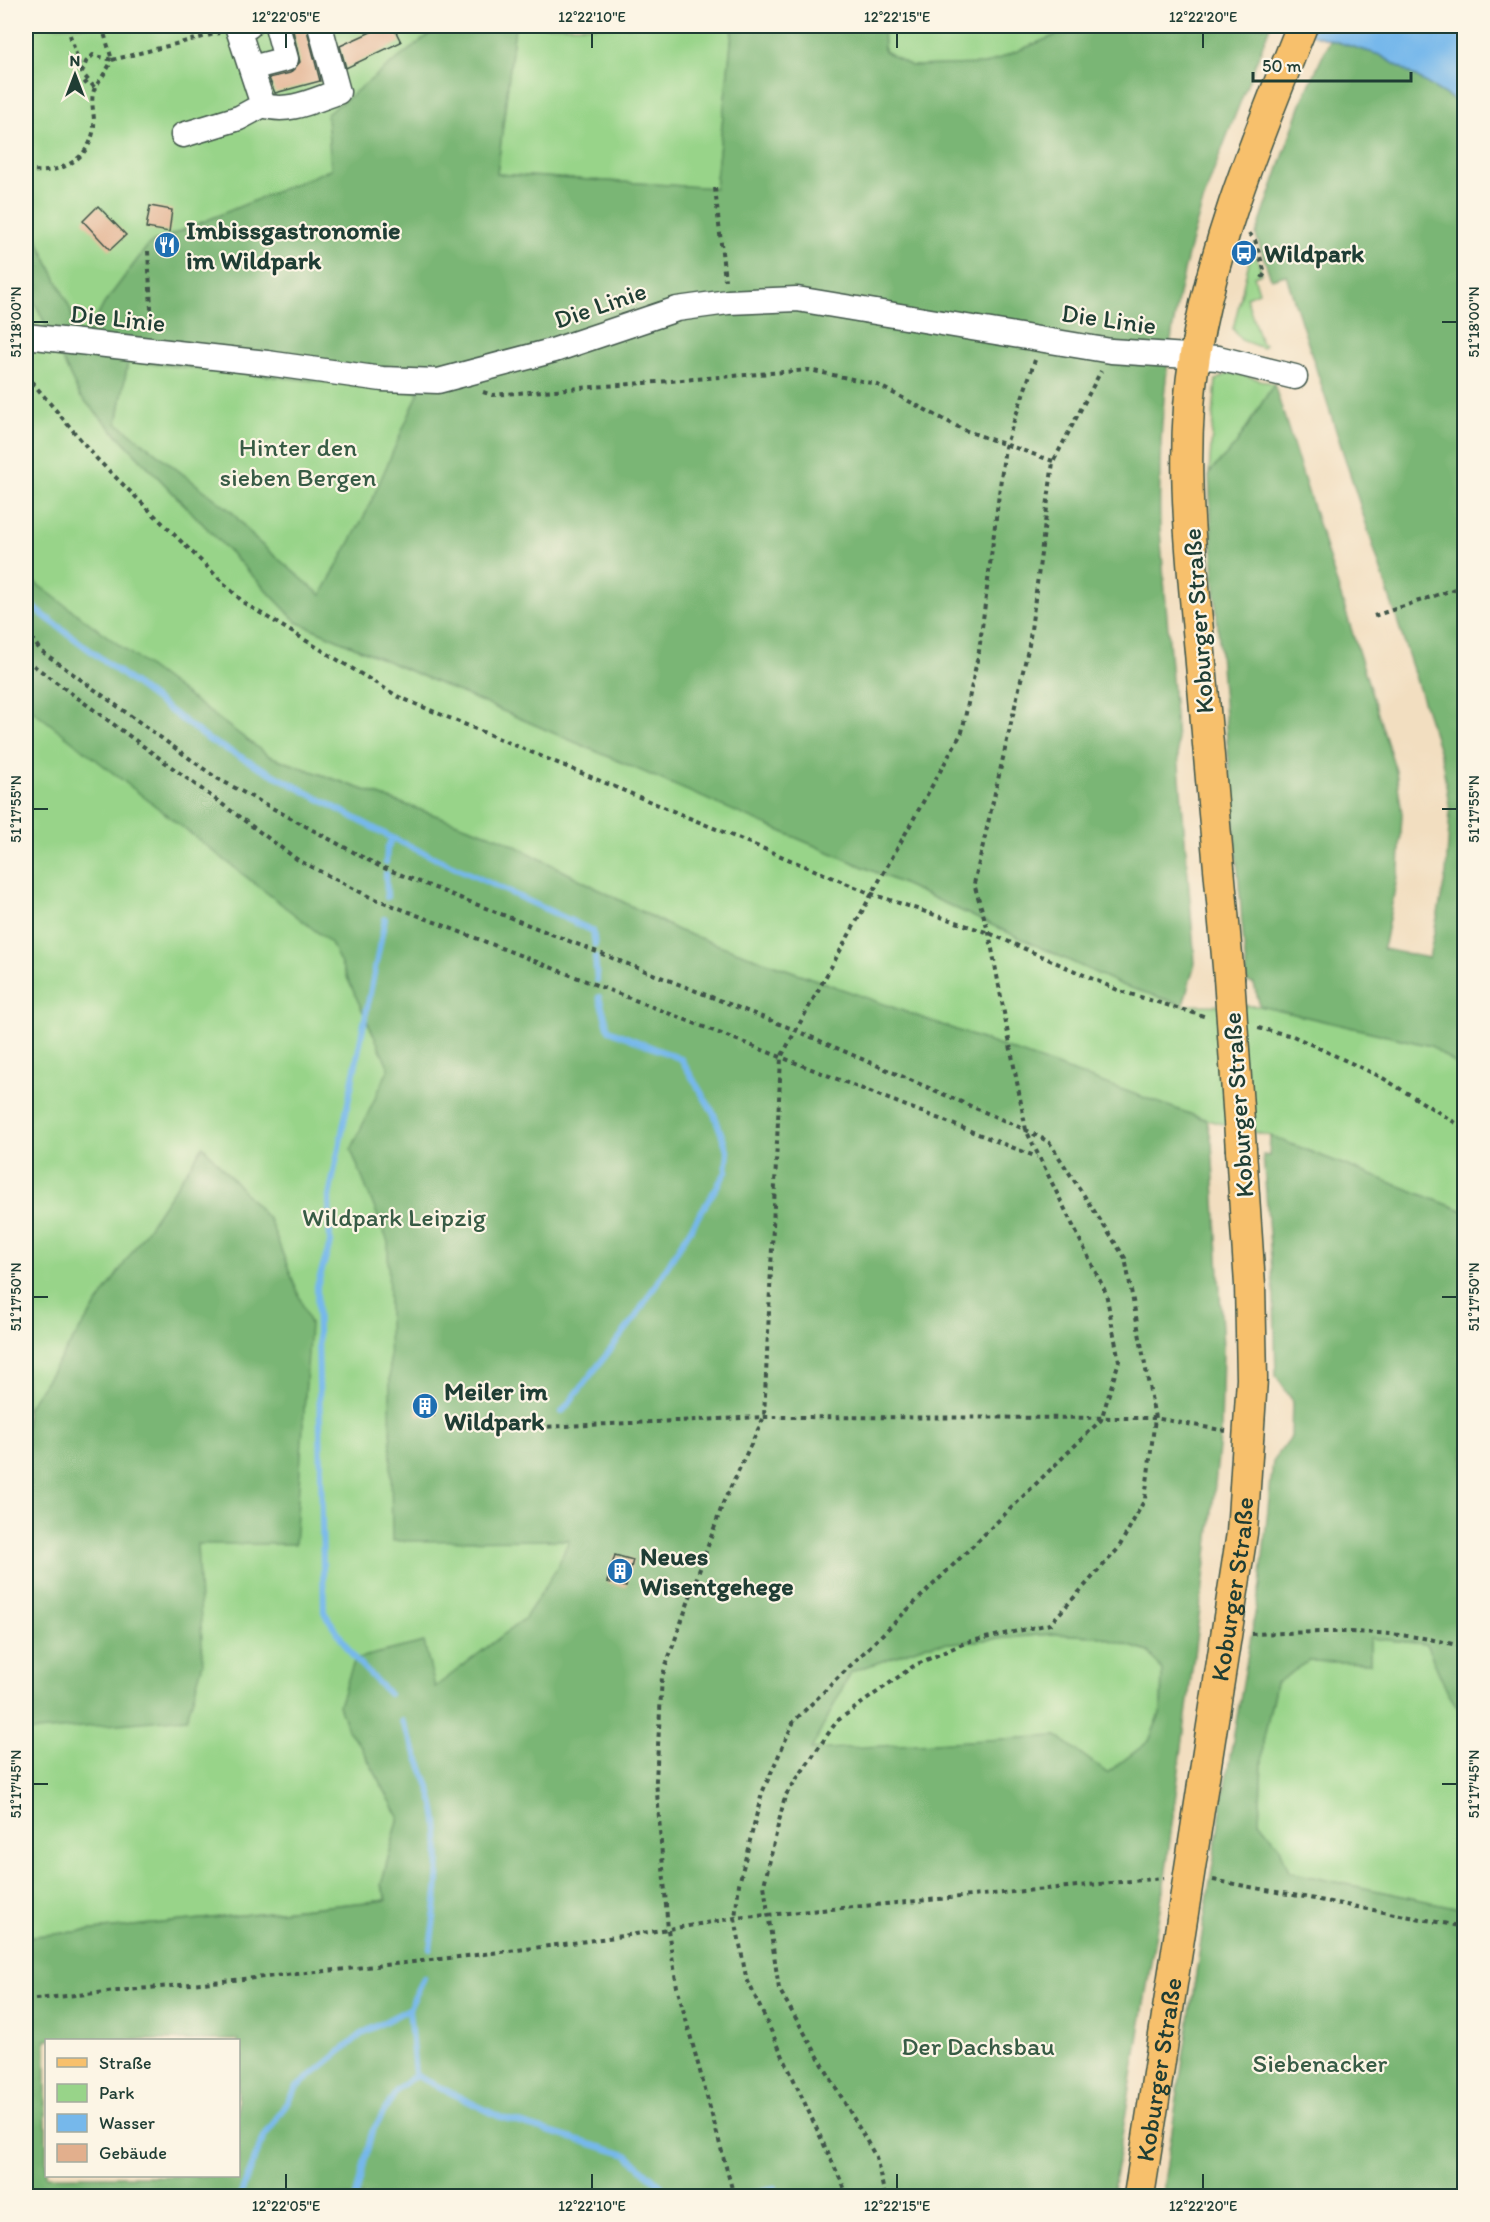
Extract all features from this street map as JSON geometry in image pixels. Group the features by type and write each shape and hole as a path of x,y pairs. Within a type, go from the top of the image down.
{"main road":[{"name":"Koburger Straße","path":"1139,2196 1228,1633 1241,1542 1251,1431 1251,1318 1241,1150 1193,581 1188,493 1190,401 1195,357 1209,284 1229,214 1302,26"}],"lane":[{"path":"250,68 286,59 277,26"},
{"path":"183,135 239,118 263,105 274,109 293,107 338,92 320,26"},
{"path":"243,27 250,68 263,105"},
{"name":"Die Linie","path":"26,336 382,379 438,381 555,350 677,309 728,302 797,299 1111,351 1218,358 1295,377"}],"path":[{"path":"26,170 42,173 58,170 80,158 91,142 95,88 105,76 112,60 102,26"},
{"path":"82,73 86,62 93,55 112,60 243,27"},
{"path":"70,35 82,73 95,88"},
{"path":"77,90 88,81"},
{"path":"715,188 728,302"},
{"path":"1229,214 1255,240 1265,273 1262,278"},
{"path":"148,251 153,351"},
{"path":"734,2196 677,1988 668,1930 656,1780 662,1677 723,1503 764,1417 781,1057 962,732 979,651 1005,447 1041,339"},
{"path":"848,2196 746,1977 735,1918 739,1884 762,1793 794,1721 1101,1420 1119,1361 1106,1293 1026,1130 989,933 974,884 1029,645 1053,462 1111,351"},
{"path":"482,392 492,395 809,370 876,384 964,430 1005,447 1053,462"},
{"path":"26,375 96,459 244,603 399,698 872,894 989,933 1120,991 1215,1018"},
{"path":"1374,616 1464,586"},
{"path":"26,630 40,650 215,777 379,866 795,1030 1049,1142 1125,1258 1155,1418 1145,1499 1119,1549 1050,1624 967,1642 915,1665 837,1721 785,1796 764,1885 779,1989 876,2157 885,2196"},
{"path":"26,660 308,866 368,896 1038,1157"},
{"path":"1249,1026 1293,1036 1382,1077 1464,1128"},
{"path":"521,1428 764,1417 1101,1420 1155,1418 1221,1430 1251,1431"},
{"path":"1228,1633 1368,1631 1429,1638 1464,1647"},
{"path":"26,2000 443,1957 668,1930 735,1918 767,1917 1165,1878"},
{"path":"1212,1879 1464,1927"}],"green space":[{"path":"26,26 440,26 327,114 332,169 149,244 104,304 89,333 77,335 70,308 26,216"},
{"path":"440,26 515,26 497,174 715,188 733,26 883,26 884,51 911,66 986,64 1078,26 1270,26 1212,175 1193,237 1174,320 1163,403 1160,530 1195,963 1183,1005 1122,985 903,884 297,622 80,396 26,284 26,216 70,308 77,335 89,333 104,304 149,244 331,169 327,114","holes":["128,361 419,392 367,511 321,595 255,539 232,512 117,423"]},
{"path":"515,26 733,26 715,188 497,174"},
{"path":"883,26 1078,26 986,64 911,66 884,51"},
{"path":"1330,40 1380,55 1464,106 1464,1070 1431,1046 1260,1006 1254,984 1247,982 1214,580 1209,473 1235,446 1274,384 1396,771 1402,814 1399,868 1383,949 1429,958 1446,874 1450,811 1442,760 1286,275 1271,279 1256,235 1302,101"},
{"path":"1253,245 1262,273 1254,276 1259,292 1246,297 1261,343 1265,345 1262,348 1241,340 1233,329"},
{"name":"Wildpark Leipzig","path":"26,284 80,396 297,622 903,884 1122,985 1182,1005 1260,1006 1431,1046 1464,1070 1464,1211 1270,1136 1207,1120 677,930 502,839 269,756 61,603 260,755 679,1587 347,1729 360,1745 399,1817 381,1885 387,1900 26,1937"},
{"name":"Hinter den sieben Bergen","path":"128,361 420,392 367,511 321,596 255,539 232,512 117,423"},
{"path":"1229,373 1274,384 1235,446 1209,473 1216,380"},
{"name":"Der Dachsbau","path":"26,576 269,756 502,839 677,930 1207,1120 1212,1143 1223,1349 1221,1430 1165,1878 1112,2196 26,2196 26,1937 387,1900 381,1885 399,1817 360,1745 347,1729 339,1705 355,1659 424,1642 435,1687 525,1618 556,1570 569,1540 392,1541 388,1242 351,1150 389,1068 331,943 26,705","holes":["1051,1634 1097,1636 1149,1652 1162,1670 1161,1711 1149,1741 1107,1773 1057,1736 811,1750 851,1672 927,1645"]},
{"name":"Siebenacker","path":"1270,1136 1464,1211 1464,1717 1448,1693 1426,1644 1370,1638 1370,1663 1309,1661 1276,1683 1263,1742 1259,1821 1280,1847 1289,1872 1464,1909 1464,2196 1162,2196 1223,1797 1260,1585 1273,1461 1291,1437 1292,1400 1276,1376 1274,1297 1263,1155 1269,1156"},
{"path":"203,1146 270,1221 310,1324 295,1544 197,1544 203,1663 187,1718 26,1732 26,1410"},
{"path":"1051,1634 1097,1636 1149,1652 1162,1669 1161,1711 1149,1741 1107,1773 1057,1736 810,1751 851,1672 927,1645"},
{"path":"1370,1638 1426,1644 1448,1693 1464,1717 1464,1909 1289,1872 1280,1847 1259,1821 1263,1742 1276,1683 1309,1661 1370,1663"}],"water":[{"path":"1285,26 1446,26 1464,35 1464,106 1380,55"}],"building":[{"path":"292,26 306,26 320,81 275,93 269,78 290,73 300,62"},
{"path":"384,26 393,26 401,42 346,68 340,46"},
{"path":"98,206 126,235 110,250 83,221"},
{"path":"150,206 172,210 169,232 146,228"},
{"name":"Meiler im Wildpark","path":"417,1397 433,1397 434,1416 417,1415"},
{"name":"Neues Wisentgehege","path":"615,1555 633,1560 626,1587 607,1582"}],"waterway":[{"path":"26,602 209,740 392,838 593,931 595,945"},
{"path":"386,862 387,849 392,838"},
{"path":"386,874 387,897"},
{"path":"385,919 329,1197 330,1244 317,1286 324,1612 355,1659 389,1694"},
{"path":"595,957 597,980"},
{"path":"562,1412 635,1318 726,1172 728,1152 714,1114 681,1059 609,1030 599,997"},
{"path":"402,1721 428,1783 437,1821 439,1869 430,1948"},
{"path":"240,2196 263,2139 297,2087 363,2033 409,2009 424,1978"},
{"path":"356,2196 372,2132 397,2090 415,2075 409,2009"},
{"path":"415,2075 500,2117 627,2155 672,2196"},
{"path":"747,2194 775,2188"}],"place":[{"name":"Imbissgastronomie im Wildpark","path":"167,245"},
{"name":"Wildpark","path":"1244,253"},
{"name":"Meiler im Wildpark","path":"425,1406"},
{"name":"Neues Wisentgehege","path":"620,1571"}]}
